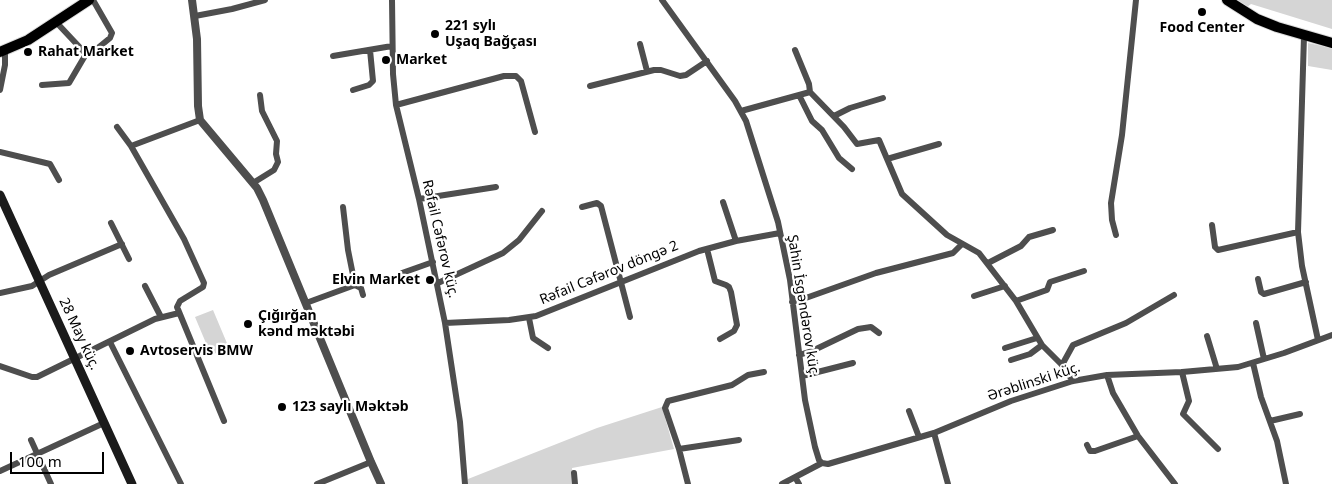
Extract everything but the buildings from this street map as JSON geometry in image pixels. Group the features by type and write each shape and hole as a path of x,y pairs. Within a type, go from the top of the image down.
{"main road":[{"path":"2,51 20,44 88,0"},
{"path":"1227,0 1266,23 1332,43"},
{"name":"28 May küç.","path":"0,196 132,484"}],"street":[{"path":"93,0 112,33 110,38 94,52"},
{"path":"192,0 198,58 198,106 200,120 253,183 263,200 381,484"},
{"path":"195,16 265,0"},
{"name":"Rəfail Cəfərov küç.","path":"392,0 392,46 396,105 438,283 460,422 465,484"},
{"name":"Şahin İsgəndərov küç.","path":"662,0 707,61 741,112 774,208 788,270 810,428 818,456 822,463"},
{"path":"1116,235 1112,220 1111,203 1122,135 1136,0"},
{"path":"42,85 69,83 86,54 56,22"},
{"path":"1304,36 1298,232 1318,340"},
{"path":"640,44 647,71"},
{"path":"333,56 392,46"},
{"path":"353,90 369,85 373,80 370,50"},
{"path":"796,50 809,84 810,92 834,116 857,144 879,140 898,187 908,201 946,235 973,249 988,263 1016,301 1042,345 1062,365 1073,381"},
{"path":"0,90 5,64 2,51"},
{"path":"590,86 647,71 661,70 680,76 690,73 707,61"},
{"path":"396,105 504,76 516,76 521,81 535,132"},
{"path":"741,112 810,92"},
{"path":"253,183 274,170 278,162 276,141 262,111 260,95"},
{"path":"799,95 812,121 822,130 839,158 852,169"},
{"path":"834,116 850,108 883,98"},
{"path":"131,146 200,120"},
{"path":"117,127 131,146 184,239 204,283 203,287 180,301 177,307 224,421"},
{"path":"887,159 940,144"},
{"path":"0,152 50,164 59,180"},
{"path":"419,199 496,187"},
{"path":"724,202 736,241"},
{"path":"582,207 596,203 601,206 630,317"},
{"path":"343,207 348,250 355,285"},
{"path":"438,283 502,253 519,240 542,211"},
{"path":"111,224 129,259"},
{"path":"1212,225 1215,247 1218,250 1298,232"},
{"path":"988,263 1021,246 1029,237 1053,230"},
{"name":"Rəfail Cəfərov döngə 2","path":"445,323 494,322 528,318 545,313 707,248 780,234"},
{"path":"0,293 32,286 49,275 122,244"},
{"path":"792,302 876,273 953,253 962,244"},
{"path":"707,248 715,281 729,287 738,325 734,331 720,339"},
{"path":"402,272 433,262"},
{"path":"1016,301 1044,291 1050,282 1084,271"},
{"path":"1258,279 1261,292 1264,294 1306,282"},
{"path":"306,303 355,285 361,288 363,295"},
{"path":"145,286 161,317"},
{"path":"974,296 1005,286"},
{"path":"1062,365 1073,346 1126,323 1174,295"},
{"path":"0,366 37,377 161,317 179,313"},
{"path":"528,318 533,338 548,348"},
{"path":"1256,323 1264,360"},
{"path":"799,355 812,351 858,329 871,327 879,333"},
{"name":"Ərəblinski küç.","path":"782,484 822,463 828,464 934,433 1011,401 1073,381 1107,375 1182,372 1253,363 1332,335"},
{"path":"1207,336 1217,369"},
{"path":"1005,348 1037,338"},
{"path":"110,342 181,484"},
{"path":"1011,360 1030,354 1042,345"},
{"path":"802,376 853,363"},
{"path":"1253,363 1261,397 1277,441 1286,484"},
{"path":"688,484 679,449 665,408 668,401 732,385 748,375 764,372"},
{"path":"1182,372 1188,401 1182,414 1218,449"},
{"path":"1107,375 1112,392 1138,436 1175,484"},
{"path":"909,411 919,437"},
{"path":"1270,421 1300,414"},
{"path":"0,471 104,422"},
{"path":"934,433 948,484"},
{"path":"1088,445 1090,451 1095,451 1138,436"},
{"path":"31,440 51,484"},
{"path":"679,449 739,440"},
{"path":"316,484 371,462"},
{"path":"574,472 576,484"},
{"path":"795,477 799,484"}],"shaded area":[{"path":"1238,0 1332,0 1332,29 1251,4 1247,7"},
{"path":"1308,43 1332,48 1332,70 1308,66"},
{"path":"213,310 229,348 211,355 195,317"},
{"path":"662,407 674,449 572,468 573,484 468,484 468,479 597,428"}],"place":[{"name":"Food Center","path":"1202,12"},
{"name":"221 sylı Uşaq Bağçası","path":"435,34"},
{"name":"Rahat Market","path":"28,52"},
{"name":"Market","path":"386,60"},
{"name":"Elvin Market","path":"430,280"},
{"name":"Çığırğan kənd məktəbi","path":"248,324"},
{"name":"Avtoservis BMW","path":"130,351"},
{"name":"123 saylı Məktəb","path":"282,407"}]}
